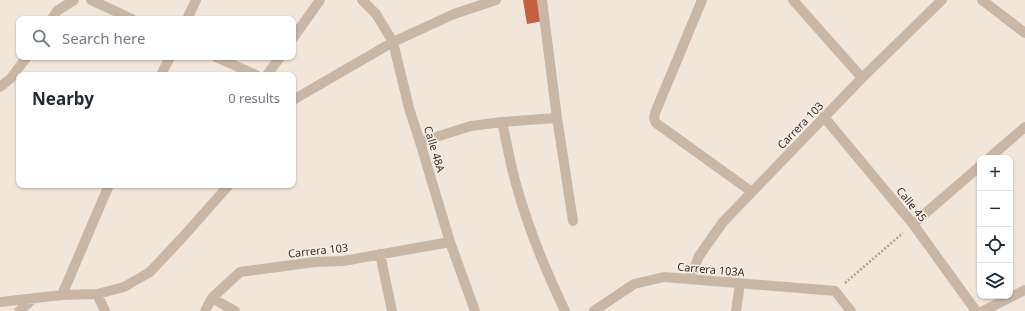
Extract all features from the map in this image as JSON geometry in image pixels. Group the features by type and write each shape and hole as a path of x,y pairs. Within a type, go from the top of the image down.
{"street":[{"path":"54,16 57,11 74,0"},
{"path":"91,0 126,16"},
{"path":"188,16 196,0"},
{"path":"296,34 320,0"},
{"name":"Calle 48A","path":"362,0 376,14 393,42 409,108 450,242 475,311"},
{"path":"542,0 557,118 573,221"},
{"path":"702,0 654,113 654,118 656,123 752,192"},
{"path":"793,0 862,78"},
{"name":"Carrera 103","path":"690,279 699,256 723,222 862,78 942,0"},
{"path":"982,0 1025,33"},
{"path":"296,98 393,42 454,14 490,1"},
{"path":"0,87 11,78 25,60"},
{"path":"162,72 168,60"},
{"path":"223,60 249,72"},
{"path":"269,72 278,60"},
{"name":"Calle 45","path":"824,117 913,224 976,311"},
{"path":"420,142 471,126 557,118"},
{"path":"502,122 518,189 530,229 549,278 565,311"},
{"path":"992,155 1025,127"},
{"path":"913,224 977,169"},
{"path":"62,295 108,188"},
{"path":"0,302 62,295 96,294 124,287 150,272 226,188"},
{"name":"Carrera 103","path":"205,311 212,298 240,272 315,262 343,261 450,242"},
{"path":"380,254 392,311"},
{"name":"Carrera 103A","path":"594,311 634,284 664,277 835,291"},
{"path":"736,311 740,284"},
{"path":"983,311 1025,290"},
{"path":"835,291 851,311"},
{"path":"96,294 105,311"},
{"path":"19,311 34,298"},
{"path":"212,298 235,311"}],"path":[{"path":"835,291 913,224"}],"building":[{"path":"523,0 539,0 543,21 527,24"}]}
